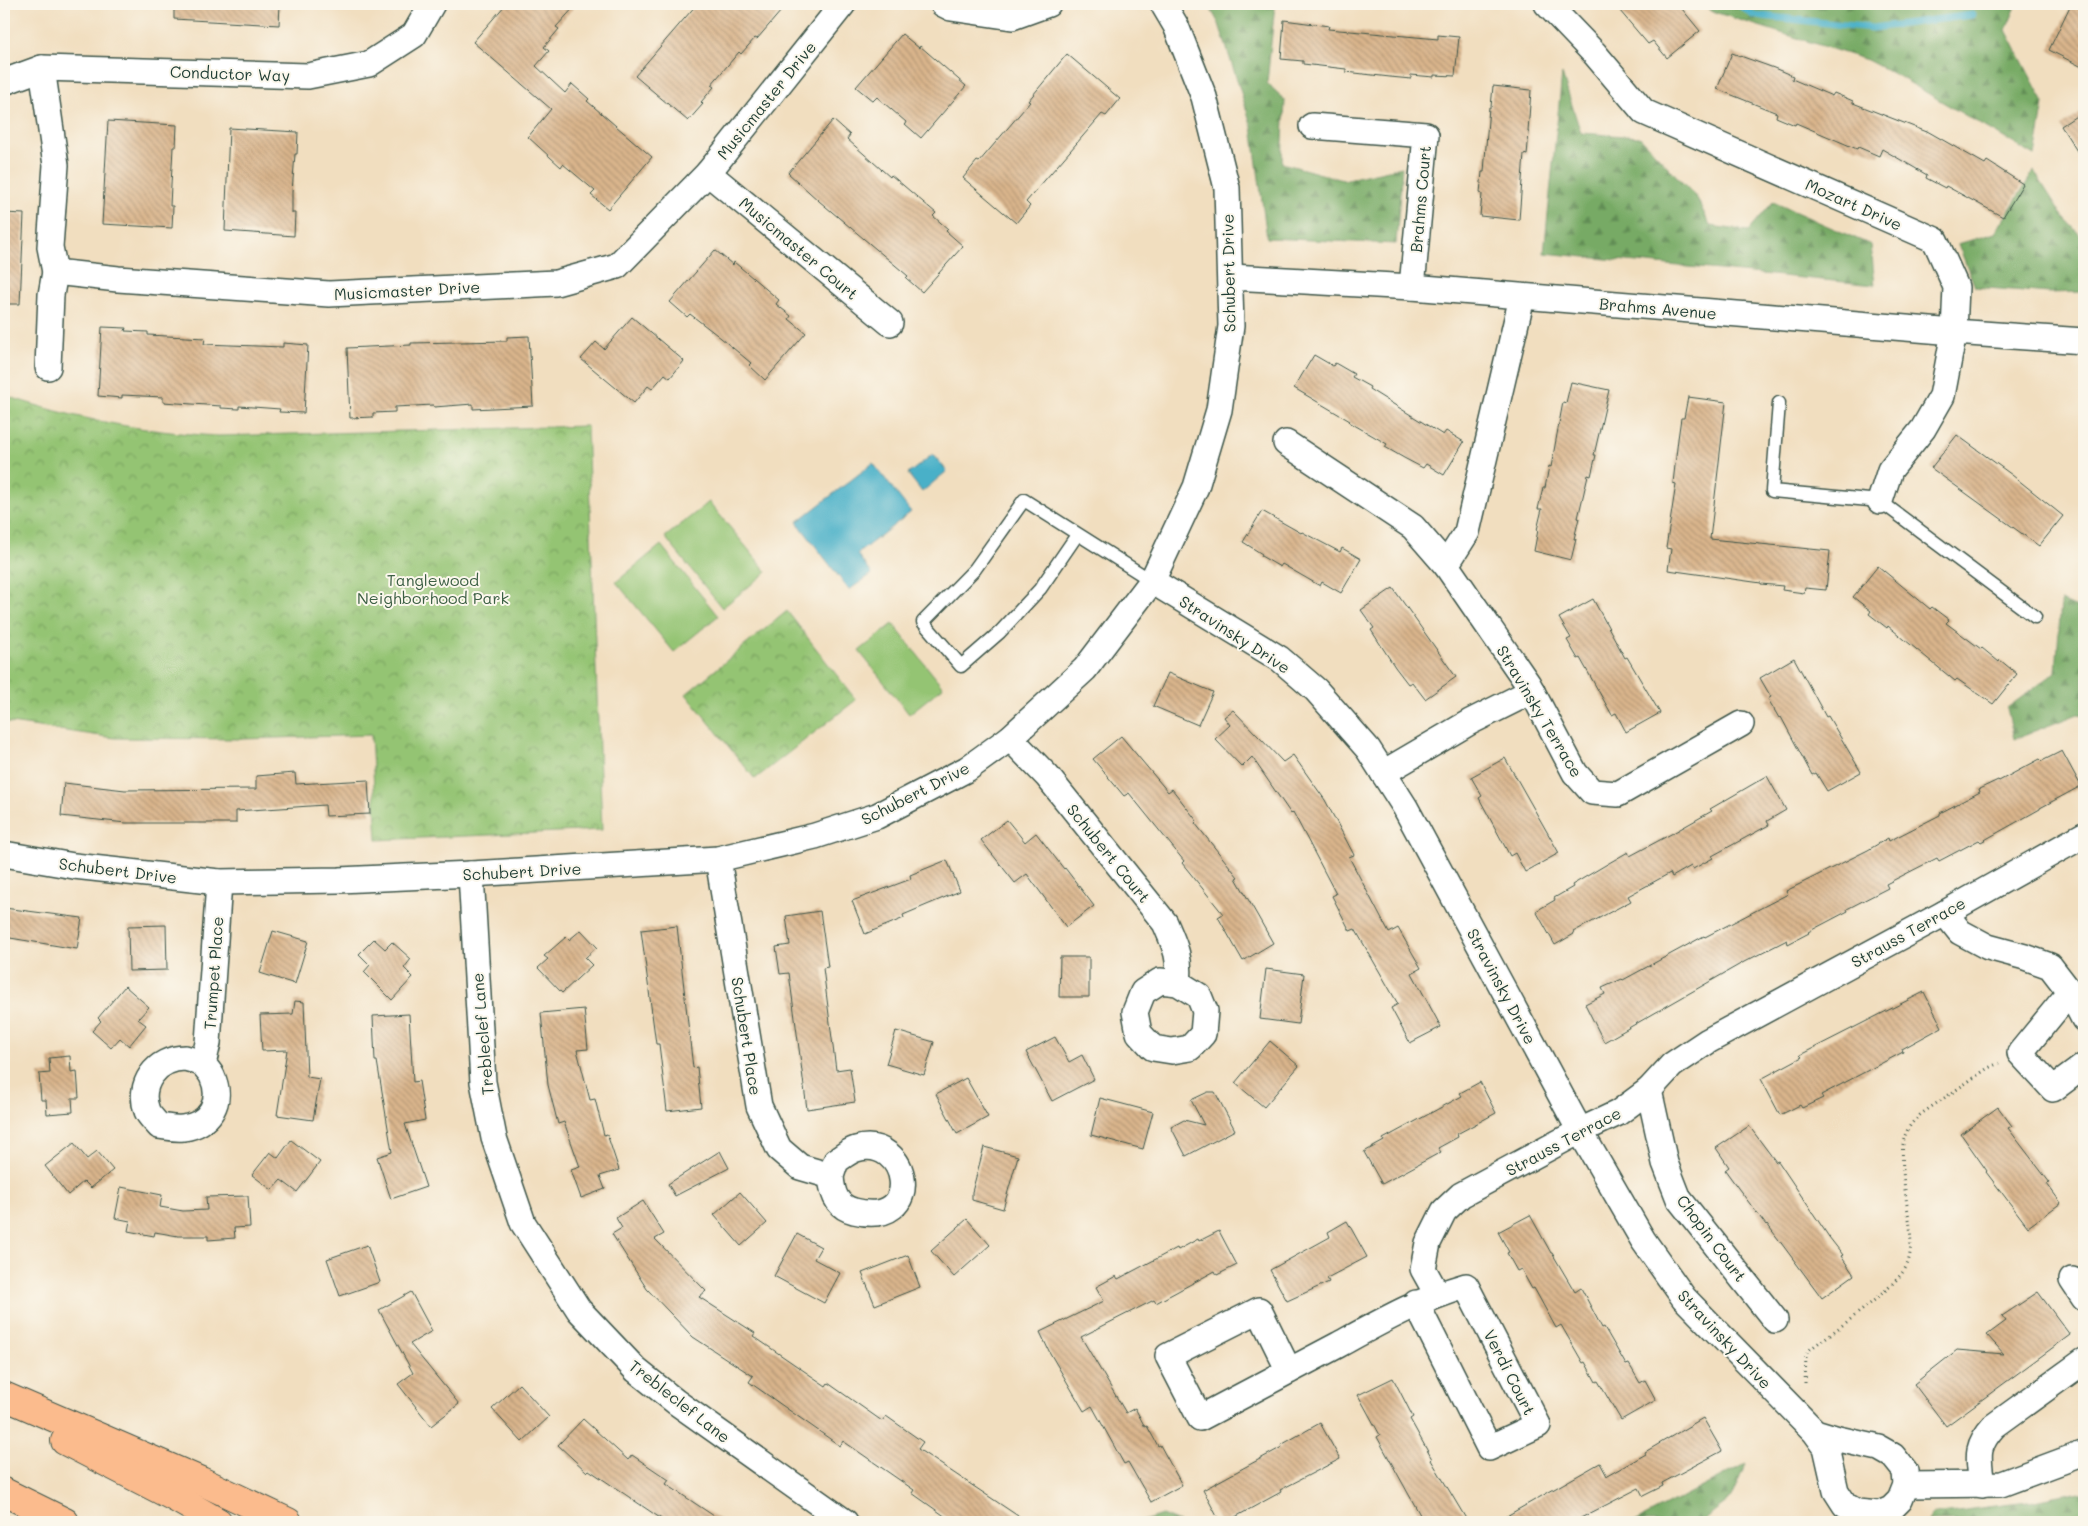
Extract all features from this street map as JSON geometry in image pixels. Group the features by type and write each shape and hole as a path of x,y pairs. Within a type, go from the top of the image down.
{"highway":[{"path":"4,1396 201,1481 288,1522"},
{"path":"4,1409 174,1497 218,1522"},
{"path":"4,1492 64,1522"}],"street":[{"name":"Conductor Way","path":"4,82 42,68 308,76 369,64 414,35 432,4"},
{"name":"Musicmaster Drive","path":"55,272 118,279 329,294 556,283 617,266 708,173 843,4"},
{"path":"943,4 951,8 1012,17 1048,4"},
{"name":"Schubert Drive","path":"4,854 74,866 219,882 339,880 471,874 718,859 816,836 877,816 967,769 1010,738 1085,669 1152,581 1196,487 1219,410 1231,326 1227,188 1204,97 1176,26 1163,4"},
{"name":"Mozart Drive","path":"1547,4 1595,54 1644,112 1935,240 1956,287 1954,332 1942,396 1924,429 1890,470 1880,501"},
{"path":"42,68 56,165 50,247 55,272 51,295 48,367"},
{"name":"Brahms Court","path":"1312,126 1426,135 1412,287"},
{"name":"Musicmaster Court","path":"708,173 890,323"},
{"name":"Brahms Avenue","path":"1231,277 1412,287 2084,341"},
{"path":"1446,565 1467,532 1522,297"},
{"name":"Stravinsky Terrace","path":"1286,443 1414,527 1446,565 1532,691 1575,773 1592,792 1618,794 1741,724"},
{"name":"Stravinsky Drive","path":"1152,581 1280,659 1316,690 1368,749 1406,807 1580,1131 1644,1240 1684,1298 1815,1432 1826,1447 1836,1492 1845,1506 1857,1512 1879,1514 1891,1509 1900,1500 1906,1485 1905,1471 1892,1456 1879,1448 1815,1432"},
{"path":"1383,773 1470,722 1532,691"},
{"name":"Schubert Court","path":"1010,738 1047,776 1165,923 1177,949 1180,967 1178,983"},
{"name":"Strauss Terrace","path":"1426,1299 1423,1269 1428,1243 1444,1211 1461,1195 1580,1131 1618,1113 1649,1090 1672,1064 1708,1040 1945,912 2084,834"},
{"name":"Schubert Place","path":"718,859 759,1106 779,1149 800,1167 831,1176"},
{"name":"Trebleclef Lane","path":"471,874 483,1082 494,1138 523,1223 579,1310 636,1370 676,1402 845,1522"},
{"name":"Trumpet Place","path":"203,1064 208,1043 219,882"},
{"path":"1945,912 1960,932 1988,947 2050,966 2070,992 2084,1019"},
{"path":"2070,992 2020,1053 2053,1089 2084,1066"},
{"name":"Chopin Court","path":"1649,1090 1664,1163 1680,1199 1775,1320"},
{"name":"Verdi Court","path":"1466,1286 1538,1425 1489,1448 1426,1299 1466,1286"},
{"path":"1289,1371 1259,1310 1168,1356 1200,1418 1426,1299"},
{"path":"1982,1485 1978,1452 1983,1438 1994,1426 2084,1361"},
{"path":"1906,1485 2001,1484 2084,1453"}],"lane":[{"path":"1779,404 1772,491 1880,501 2036,617"},
{"path":"1077,535 1040,589 1000,632 961,666 923,622 975,568 1024,500 1152,581"}],"path":[{"path":"1806,1383 1806,1356 1808,1351 1878,1296 1900,1276 1907,1265 1911,1240 1902,1150 1905,1134 1913,1120 1988,1068 2020,1053"}],"green space":[{"path":"1208,4 1275,4 1267,83 1285,100 1282,163 1343,180 1402,167 1396,244 1267,238 1252,127 1219,24"},
{"path":"1705,4 2017,4 2006,30 2044,103 2035,156 1867,60 1711,11"},
{"path":"1562,74 1581,133 1640,137 1697,198 1710,226 1748,231 1773,202 1871,245 1875,285 1544,253"},
{"path":"2034,171 2064,218 2084,239 2084,292 2049,293 1975,287 1958,244 1995,233"},
{"name":"Tanglewood Neighborhood Park","path":"4,395 56,411 136,428 218,436 587,426 602,830 377,840 371,735 242,739 115,738 4,722"},
{"path":"709,502 767,572 722,608 665,537"},
{"path":"661,545 718,616 674,652 616,582"},
{"path":"2061,601 2084,611 2084,715 2078,714 2014,739 2007,708 2056,672"},
{"path":"787,611 856,700 755,779 686,694"},
{"path":"893,624 943,687 909,714 859,651"},
{"path":"1746,1464 1732,1498 1700,1522 1635,1522"},
{"path":"2084,1491 2084,1522 1928,1522 1933,1514 2035,1501"},
{"path":"1162,1515 1179,1522 1140,1522"}],"water":[{"path":"933,454 947,471 922,492 908,474"},
{"path":"873,463 911,512 857,554 872,574 849,590 797,522"}],"building":[{"path":"174,4 280,4 279,25 174,19"},
{"path":"506,4 577,4 556,27 559,29 544,47 549,51 536,66 565,93 572,84 589,99 587,101 652,157 608,209 591,195 595,191 563,164 561,167 528,137 551,109 473,42"},
{"path":"697,4 787,4 757,39 755,38 741,54 739,52 711,85 714,87 701,102 703,104 688,121 635,76"},
{"path":"1614,4 1678,4 1700,31 1667,58 1653,41 1648,44"},
{"path":"2071,4 2084,4 2084,68 2049,50"},
{"path":"1284,20 1329,26 1328,29 1438,39 1438,35 1459,37 1455,76 1411,75 1411,79 1390,77 1346,72 1346,69 1303,64 1303,61 1281,59"},
{"path":"902,34 919,48 920,46 966,86 921,138 877,97 873,101 856,87"},
{"path":"1732,53 1793,76 1792,79 1832,96 1834,93 1853,101 1853,103 1927,131 1985,164 1987,161 2023,184 2003,217 1946,186 1945,188 1926,178 1927,175 1882,149 1879,156 1776,117 1777,113 1717,89"},
{"path":"1067,54 1120,99 1106,116 1102,114 1026,202 1030,206 1016,223 963,178 1030,102 1028,101"},
{"path":"1493,86 1531,90 1527,155 1524,154 1519,220 1480,216 1482,172 1484,172 1489,107 1491,107"},
{"path":"2084,111 2084,162 2061,126"},
{"path":"833,120 850,135 847,139 890,177 891,175 936,213 933,216 963,246 922,292 906,278 908,276 788,173"},
{"path":"108,121 177,125 176,147 173,147 171,185 170,206 173,206 172,228 102,224"},
{"path":"229,128 298,132 292,192 292,213 295,213 294,236 225,231"},
{"path":"4,213 24,214 20,304 4,304"},
{"path":"715,250 733,265 734,262 779,300 776,304 791,316 789,319 806,333 765,380 749,365 751,363 721,338 690,314 687,317 670,302"},
{"path":"632,317 684,361 670,378 665,374 652,389 648,386 634,403 581,359 596,342 604,349"},
{"path":"102,327 126,328 125,331 148,332 148,335 205,338 204,344 283,347 283,343 308,345 304,413 279,412 280,409 239,406 239,409 221,408 221,406 163,402 163,397 122,395 122,398 98,396"},
{"path":"529,336 533,406 473,409 473,404 395,407 395,412 373,413 373,417 350,418 347,348 411,345 411,343 507,341 507,337"},
{"path":"1314,355 1333,366 1335,363 1354,374 1352,377 1370,387 1369,389 1443,435 1446,431 1464,442 1444,475 1426,464 1423,468 1385,447 1387,444 1294,388"},
{"path":"1571,382 1609,390 1591,476 1588,475 1578,518 1571,560 1534,551 1542,509 1538,509 1543,488 1545,488 1549,466 1551,467 1563,402 1566,403"},
{"path":"1688,397 1726,402 1710,539 1830,551 1826,590 1805,588 1804,593 1782,590 1783,586 1668,570 1671,549 1666,548 1676,484 1673,483 1678,439 1681,418 1684,418"},
{"path":"1957,435 2012,475 2063,516 2039,546 1931,468"},
{"path":"1262,511 1340,552 1342,548 1361,559 1341,593 1322,582 1320,586 1282,564 1280,567 1261,556 1262,554 1243,542"},
{"path":"1878,566 1930,609 1932,607 1949,620 1946,623 2017,674 1993,704 1957,679 1955,681 1888,626 1887,628 1869,614 1871,611 1853,597"},
{"path":"1393,588 1456,677 1425,699 1412,682 1408,684 1395,667 1371,630 1374,628 1361,610"},
{"path":"1593,599 1625,658 1627,657 1660,713 1626,732 1616,713 1612,715 1580,658 1578,659 1567,640 1571,638 1559,618"},
{"path":"1794,658 1826,717 1828,716 1861,772 1827,791 1816,773 1812,775 1781,717 1779,718 1768,699 1771,697 1760,678"},
{"path":"1168,673 1213,692 1198,725 1153,706"},
{"path":"1233,710 1283,762 1293,755 1325,800 1354,855 1349,857 1389,933 1398,928 1421,968 1412,973 1441,1027 1410,1043 1391,1008 1398,1004 1355,929 1350,931 1332,896 1336,894 1293,812 1291,814 1252,757 1242,767 1215,739 1230,725 1224,717"},
{"path":"1121,736 1168,792 1172,789 1197,821 1195,823 1238,877 1236,878 1273,943 1243,961 1218,917 1223,914 1182,863 1184,861 1129,793 1124,796 1093,759"},
{"path":"2062,751 2081,786 1981,842 1979,840 1939,861 1937,858 1886,884 1888,888 1847,909 1848,911 1809,933 1788,944 1787,940 1744,962 1604,1042 1585,1004 1605,994 1602,988 1623,980 1704,936 1788,894 1786,891 1888,838 1889,841 1940,815 1940,813 1980,792 1979,789 1999,781 2040,759 2042,761"},
{"path":"1505,758 1559,853 1525,872 1515,853 1510,856 1479,798 1482,796 1471,777"},
{"path":"295,773 296,784 368,780 370,814 326,816 325,805 236,811 236,823 126,823 61,816 64,783 125,790 256,789 256,776"},
{"path":"1767,776 1786,810 1767,821 1769,825 1712,856 1713,858 1693,869 1691,866 1672,877 1670,873 1628,896 1631,901 1573,932 1574,934 1555,945 1536,911 1573,887 1572,885 1609,863 1628,852 1630,856 1673,833"},
{"path":"1007,820 1025,842 1036,833 1094,906 1066,927 1027,874 1015,883 981,840"},
{"path":"947,860 960,891 903,915 904,918 865,934 852,901 911,879 910,875"},
{"path":"4,908 82,918 77,949 4,937"},
{"path":"820,911 828,967 823,968 836,1070 850,1068 855,1102 807,1109 789,973 780,974 776,947 790,945 786,916"},
{"path":"166,925 167,970 129,971 128,926"},
{"path":"677,926 693,1068 697,1067 701,1107 667,1111 659,1044 656,1044 641,930"},
{"path":"581,930 597,947 585,958 592,965 562,993 538,968 548,959 544,956 566,937 569,940"},
{"path":"273,931 308,941 295,984 260,973"},
{"path":"374,939 385,949 392,942 411,959 404,968 413,977 392,1000 364,972 370,965 359,954"},
{"path":"1060,957 1089,957 1089,997 1059,997"},
{"path":"1266,969 1304,974 1298,1024 1260,1019"},
{"path":"125,986 149,1007 138,1019 146,1025 129,1046 120,1038 111,1048 92,1031 101,1021 98,1018"},
{"path":"1924,992 1942,1027 1902,1049 1903,1052 1821,1095 1823,1098 1802,1108 1800,1105 1780,1115 1761,1079 1802,1057 1800,1055"},
{"path":"295,1001 304,1002 307,1077 320,1079 313,1120 277,1115 287,1050 262,1051 260,1015 293,1014"},
{"path":"584,1009 588,1049 577,1050 590,1100 595,1099 604,1135 607,1134 619,1170 600,1176 605,1189 581,1198 571,1170 580,1167 564,1122 558,1124 548,1085 541,1013"},
{"path":"409,1014 413,1082 419,1081 425,1120 405,1124 426,1187 391,1199 377,1157 392,1152 377,1061 375,1061 373,1016"},
{"path":"896,1031 934,1042 924,1075 886,1064"},
{"path":"1055,1037 1069,1062 1082,1055 1094,1079 1052,1101 1026,1052"},
{"path":"1270,1041 1299,1066 1264,1107 1235,1083"},
{"path":"70,1056 71,1072 77,1071 79,1098 72,1098 73,1112 47,1114 46,1100 41,1100 39,1074 50,1073 49,1058"},
{"path":"966,1078 988,1117 957,1134 936,1094"},
{"path":"1480,1082 1496,1113 1457,1134 1458,1137 1438,1148 1441,1152 1382,1184 1364,1152 1384,1141 1383,1139 1462,1096 1460,1093"},
{"path":"1208,1092 1215,1092 1235,1130 1186,1156 1171,1127 1184,1120 1204,1125 1191,1100"},
{"path":"1100,1098 1153,1112 1143,1149 1091,1135"},
{"path":"1998,1107 2012,1126 2008,1128 2050,1183 2047,1184 2061,1203 2028,1227 1986,1172 1961,1134"},
{"path":"1749,1126 1776,1162 1778,1161 1843,1255 1841,1256 1854,1275 1822,1298 1725,1170 1729,1167 1716,1148"},
{"path":"291,1140 320,1162 297,1192 281,1180 272,1190 252,1175 270,1152 278,1158"},
{"path":"74,1143 87,1159 97,1151 113,1170 91,1188 84,1181 68,1195 45,1166"},
{"path":"984,1147 1018,1156 1003,1209 972,1200 972,1192"},
{"path":"720,1151 729,1168 675,1196 668,1184"},
{"path":"121,1187 162,1195 160,1207 183,1211 207,1210 206,1197 248,1196 250,1227 234,1228 235,1238 208,1240 208,1236 178,1236 155,1232 154,1236 128,1231 130,1221 115,1218"},
{"path":"740,1192 767,1223 741,1246 714,1215"},
{"path":"643,1201 664,1234 655,1239 706,1291 699,1297 755,1333 753,1336 826,1386 828,1383 882,1421 886,1416 923,1442 918,1449 1027,1522 953,1522 912,1493 914,1490 843,1441 840,1446 749,1382 753,1376 693,1337 647,1289 612,1234 622,1228 616,1218"},
{"path":"1530,1215 1575,1292 1581,1288 1602,1328 1604,1327 1626,1365 1629,1364 1640,1383 1645,1380 1656,1400 1621,1420 1598,1381 1596,1382 1585,1362 1583,1363 1561,1325 1556,1328 1534,1288 1532,1289 1521,1269 1517,1271 1507,1253 1509,1252 1498,1232"},
{"path":"967,1219 990,1245 954,1277 931,1251"},
{"path":"1347,1221 1367,1257 1327,1278 1329,1282 1287,1301 1270,1270 1330,1237 1328,1232"},
{"path":"1219,1231 1237,1265 1217,1275 1215,1271 1156,1303 1154,1300 1081,1337 1126,1413 1135,1408 1145,1427 1147,1426 1158,1446 1160,1445 1182,1485 1151,1502 1128,1462 1124,1464 1092,1406 1084,1411 1040,1332 1104,1301 1096,1287 1116,1276 1118,1279 1177,1248 1178,1250 1198,1239 1199,1241"},
{"path":"797,1234 821,1247 814,1259 840,1273 824,1303 774,1276"},
{"path":"367,1245 380,1282 340,1296 327,1259"},
{"path":"908,1255 920,1287 875,1305 862,1273"},
{"path":"411,1292 432,1331 410,1344 459,1404 431,1426 398,1384 413,1373 379,1310"},
{"path":"2038,1292 2070,1335 1946,1426 1914,1384 1957,1350 2004,1354 1987,1335 2006,1321 2002,1316"},
{"path":"1393,1378 1413,1417 1410,1419 1431,1460 1468,1522 1424,1522 1377,1437 1380,1435 1358,1395"},
{"path":"519,1384 549,1417 522,1442 492,1409"},
{"path":"1703,1418 1722,1451 1662,1483 1663,1486 1643,1496 1639,1488 1573,1522 1496,1522 1600,1463 1607,1476"},
{"path":"583,1419 628,1460 632,1455 669,1480 666,1484 723,1522 666,1522 589,1470 587,1472 558,1445"},
{"path":"1320,1423 1340,1459 1280,1490 1281,1492 1226,1522 1220,1522 1203,1490 1282,1447 1281,1445"}],"waterway":[{"path":"1738,4 1753,15 1873,28 1972,15"}]}
